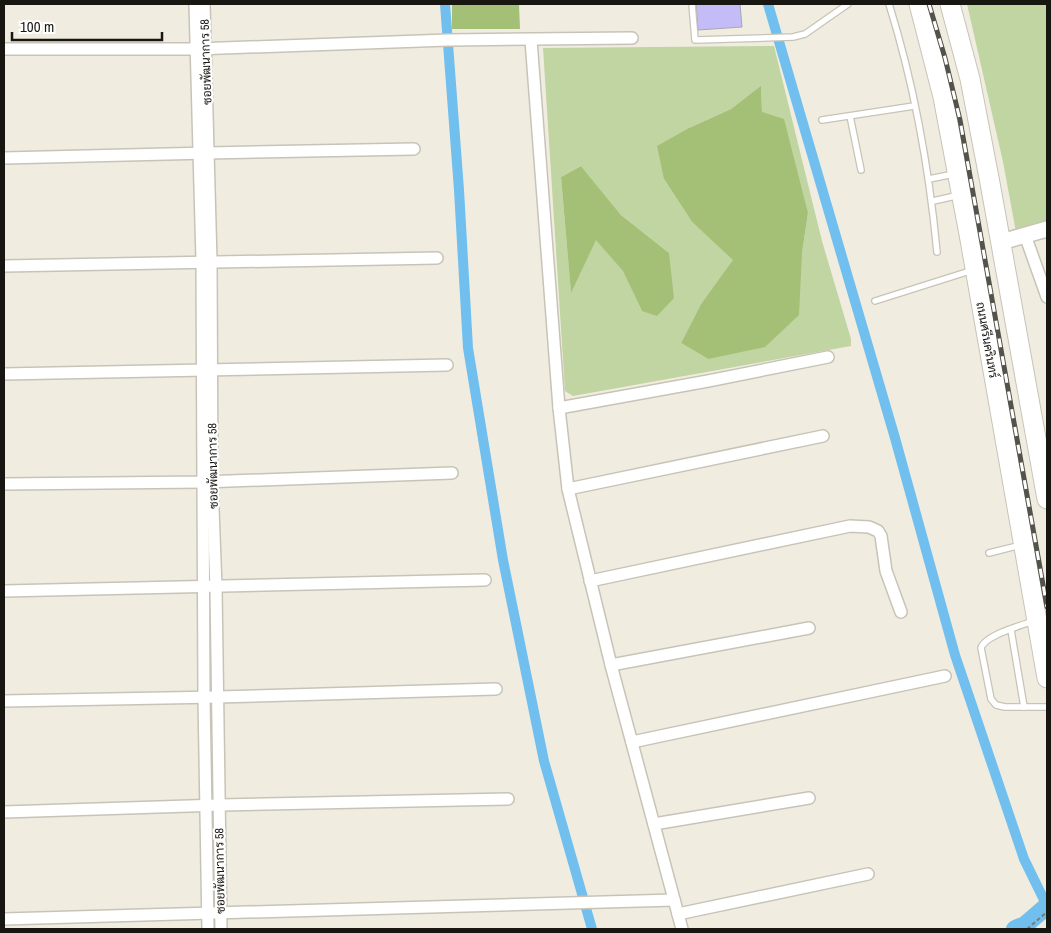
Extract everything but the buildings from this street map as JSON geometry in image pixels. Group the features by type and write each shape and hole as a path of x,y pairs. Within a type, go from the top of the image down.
{"main road":[{"name":"ถนนศรีนครินทร์","path":"919,4 943,97 958,174 1047,678"},
{"path":"950,4 970,79 1045,473 1047,499"}],"street":[{"name":"ซอยพัฒนาการ 58","path":"195,4 201,49"},
{"name":"ซอยพัฒนาการ 58","path":"204,4 201,49 207,261 208,482 204,588 204,698 208,929"},
{"path":"4,49 201,49 448,40 632,38"},
{"path":"531,40 559,408 568,489 611,664 682,929"},
{"path":"4,158 414,150"},
{"path":"1001,242 1047,229"},
{"path":"1025,235 1047,297"},
{"path":"4,266 437,258"},
{"path":"559,408 828,357"},
{"path":"4,374 447,365"},
{"path":"568,489 823,436"},
{"path":"4,484 208,482 452,473"},
{"name":"ซอยพัฒนาการ 58","path":"208,482 216,588 221,929"},
{"path":"590,581 850,526 869,527 878,530 881,536 886,571 901,612"},
{"path":"4,591 216,588 486,580"},
{"path":"611,664 809,628"},
{"path":"632,742 945,676"},
{"path":"4,701 204,698 496,689"},
{"path":"654,824 809,798"},
{"path":"4,812 508,799"},
{"path":"678,914 868,874"},
{"path":"4,919 674,900"}],"lane":[{"path":"692,4 695,40 793,38 805,34 848,4"},
{"path":"889,4 907,67 929,179 938,252"},
{"path":"822,120 914,106"},
{"path":"850,116 861,170"},
{"path":"929,179 958,174"},
{"path":"932,200 961,194"},
{"path":"875,300 975,269"},
{"path":"990,553 1023,544"},
{"path":"1036,620 989,638 982,643 981,648 991,699 996,705 1005,707 1047,707"},
{"path":"1011,630 1024,707"}],"path":[{"path":"1027,929 1047,912"}],"green space":[{"path":"452,4 519,4 520,29 452,29"},
{"path":"967,4 1047,4 1047,222 1016,232 1003,162"},
{"path":"774,46 822,241 851,339 851,346 573,396 565,391 543,48","holes":["761,87 762,112 808,213 802,253 708,359 681,343 701,304 734,260 692,222 664,179 689,128 731,109","581,166 621,215 669,253 642,311 623,270 596,239 571,292 561,177"]},
{"path":"761,86 762,112 784,119 808,213 802,253 799,315 765,347 708,359 681,343 701,304 733,260 692,222 664,179 657,146 689,128 731,109"},
{"path":"581,166 621,215 669,253 674,298 657,316 642,311 623,271 596,240 571,293 561,177"}],"waterway":[{"path":"445,4 459,190 468,348 503,560 544,761 592,929"},
{"path":"768,4 895,438 955,655 1024,859 1047,906"},
{"path":"1015,929 1025,925 1047,906"}],"railway":[{"path":"929,4 945,58 960,120 1047,607"}]}
